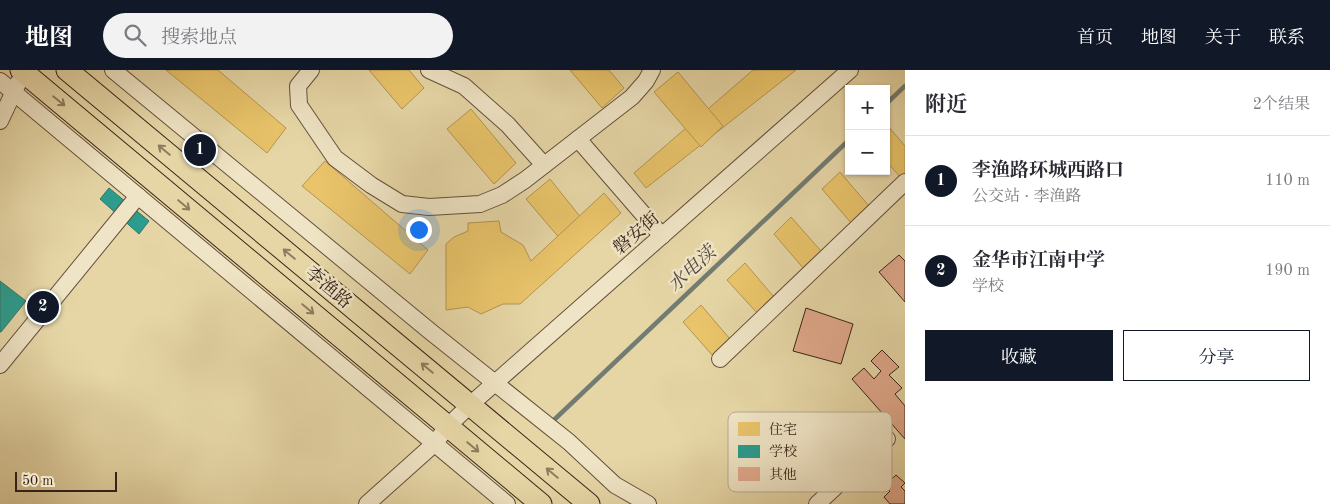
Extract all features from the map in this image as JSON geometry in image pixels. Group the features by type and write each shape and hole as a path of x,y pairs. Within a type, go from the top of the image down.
{"main road":[{"name":"李渔路","path":"22,71 541,504"},
{"name":"李渔路","path":"73,71 589,504"}],"street":[{"path":"113,70 569,442 614,484 648,504"},
{"path":"311,70 298,86 299,105 335,158 371,185 402,204 429,207 480,204 502,195 632,97 646,81 647,71"},
{"path":"429,70 464,86 508,125 544,165"},
{"name":"磐安街","path":"368,504 434,444 448,426 471,404 850,70"},
{"path":"0,121 22,71"},
{"path":"0,81 507,504"},
{"path":"578,139 662,236"},
{"path":"720,359 905,182"},
{"path":"0,365 138,196"},
{"path":"817,504 830,492"}],"building: 住宅":[{"path":"166,70 218,70 286,128 267,153"},
{"path":"369,70 409,70 424,88 402,109"},
{"path":"570,70 609,70 624,88 602,108"},
{"path":"753,70 796,70 646,188 634,173"},
{"path":"678,72 723,126 701,147 654,92"},
{"path":"471,109 516,163 494,184 447,129"},
{"path":"890,128 905,146 905,174 901,178 890,166"},
{"path":"325,161 428,250 410,274 302,186"},
{"path":"840,172 869,206 852,224 822,189"},
{"path":"550,179 594,234 573,254 526,199"},
{"path":"604,193 621,213 520,304 503,304 481,314 468,307 446,310 446,244 454,237 468,231 468,223 499,221 501,232 523,245 531,261"},
{"path":"791,217 821,251 804,269 774,234"},
{"path":"745,263 774,297 758,314 727,280"},
{"path":"701,305 730,339 713,356 683,322"}],"building: 学校":[{"path":"109,188 149,221 139,234 100,199"},
{"path":"0,281 26,301 1,332 0,332"}],"building: 其他":[{"path":"899,255 905,261 905,302 879,272"},
{"path":"806,308 853,324 841,364 793,351"},
{"path":"882,350 899,367 889,375 902,388 895,394 905,406 905,439 892,424 892,412 881,412 852,379 864,368 874,379 881,371 871,361"},
{"path":"896,475 905,483 901,487 905,491 905,504 890,504 884,497 889,492 892,492 892,479"}],"waterway":[{"name":"水电渎","path":"890,100 905,86"},
{"name":"水电渎","path":"555,419 845,144"}],"place":[{"name":"李渔路环城西路口","path":"200,150"},
{"name":"金华市江南中学","path":"43,307"}]}
